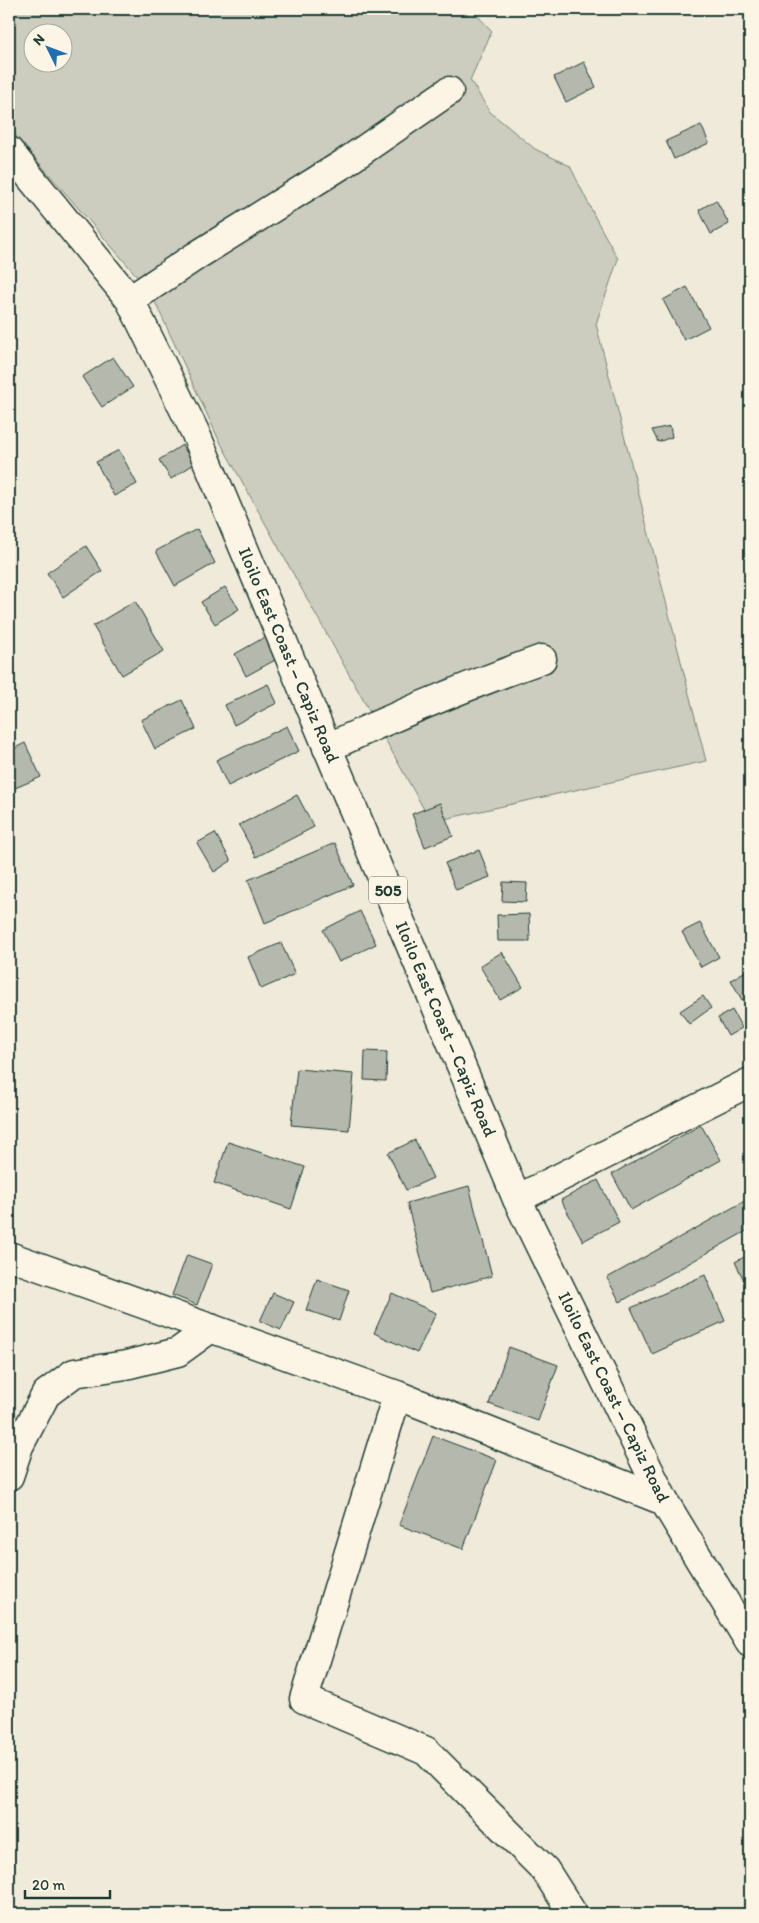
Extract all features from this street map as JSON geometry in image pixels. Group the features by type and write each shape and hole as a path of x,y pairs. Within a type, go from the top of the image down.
{"main road":[{"path":"130,300 196,256 343,164 449,91"},
{"name":"Iloilo East Coast – Capiz Road","path":"9,151 130,300 195,432 517,1199 664,1501 750,1643"},
{"path":"328,748 388,718 542,659"},
{"path":"517,1199 750,1082"},
{"path":"9,1256 397,1395 664,1501"},
{"path":"9,1476 20,1446 46,1394 74,1373 126,1365 178,1352 211,1328"},
{"path":"397,1395 304,1699 426,1751 545,1870 573,1914"}],"shaded area":[{"path":"9,9 471,9 492,31 470,80 490,112 535,149 570,166 618,259 596,324 706,761 431,822 219,440 150,291 9,128"}],"building":[{"path":"584,62 596,87 566,102 554,77"},
{"path":"701,125 709,143 674,159 666,141"},
{"path":"716,200 729,224 711,234 699,210"},
{"path":"687,287 709,327 684,340 663,300"},
{"path":"113,357 133,387 102,407 82,377"},
{"path":"670,426 672,437 658,442 652,430"},
{"path":"182,445 194,464 171,479 159,460"},
{"path":"119,450 137,484 114,496 96,462"},
{"path":"197,529 215,563 175,586 156,551"},
{"path":"86,546 102,571 63,597 47,573"},
{"path":"225,587 239,609 215,624 201,602"},
{"path":"135,601 164,651 122,675 93,626"},
{"path":"265,637 277,659 246,676 235,654"},
{"path":"268,684 277,703 234,725 225,705"},
{"path":"182,700 196,729 155,749 141,720"},
{"path":"287,726 299,751 228,786 216,760"},
{"path":"25,743 41,777 15,788 9,774 9,751"},
{"path":"297,795 314,827 256,857 239,825"},
{"path":"440,803 453,836 425,847 412,814"},
{"path":"215,833 231,861 214,872 197,843"},
{"path":"335,843 353,885 265,923 248,880"},
{"path":"479,850 490,877 456,890 445,863"},
{"path":"503,882 527,883 526,902 502,901"},
{"path":"360,911 376,944 339,962 323,930"},
{"path":"529,914 530,941 498,941 497,915"},
{"path":"700,923 719,957 701,967 682,932"},
{"path":"281,943 295,974 261,989 248,957"},
{"path":"502,952 523,987 500,1000 480,966"},
{"path":"749,969 750,995 742,1000 731,980"},
{"path":"703,996 711,1008 689,1024 680,1011"},
{"path":"732,1010 742,1028 728,1036 718,1018"},
{"path":"365,1051 387,1052 386,1081 364,1080"},
{"path":"297,1069 354,1074 349,1130 291,1125"},
{"path":"701,1125 721,1160 631,1210 612,1174"},
{"path":"415,1140 433,1178 406,1190 388,1153"},
{"path":"228,1142 305,1167 291,1209 214,1183"},
{"path":"598,1180 619,1222 583,1241 561,1200"},
{"path":"469,1186 492,1276 430,1293 407,1203"},
{"path":"750,1198 750,1229 620,1302 607,1278"},
{"path":"750,1254 750,1280 745,1282 735,1262"},
{"path":"187,1255 212,1264 197,1305 172,1295"},
{"path":"705,1275 725,1321 652,1354 631,1308"},
{"path":"317,1279 349,1290 339,1321 306,1310"},
{"path":"273,1293 294,1302 281,1330 260,1321"},
{"path":"392,1293 436,1313 417,1353 374,1333"},
{"path":"509,1347 558,1365 538,1421 489,1404"},
{"path":"433,1436 497,1460 463,1549 399,1525"}]}
